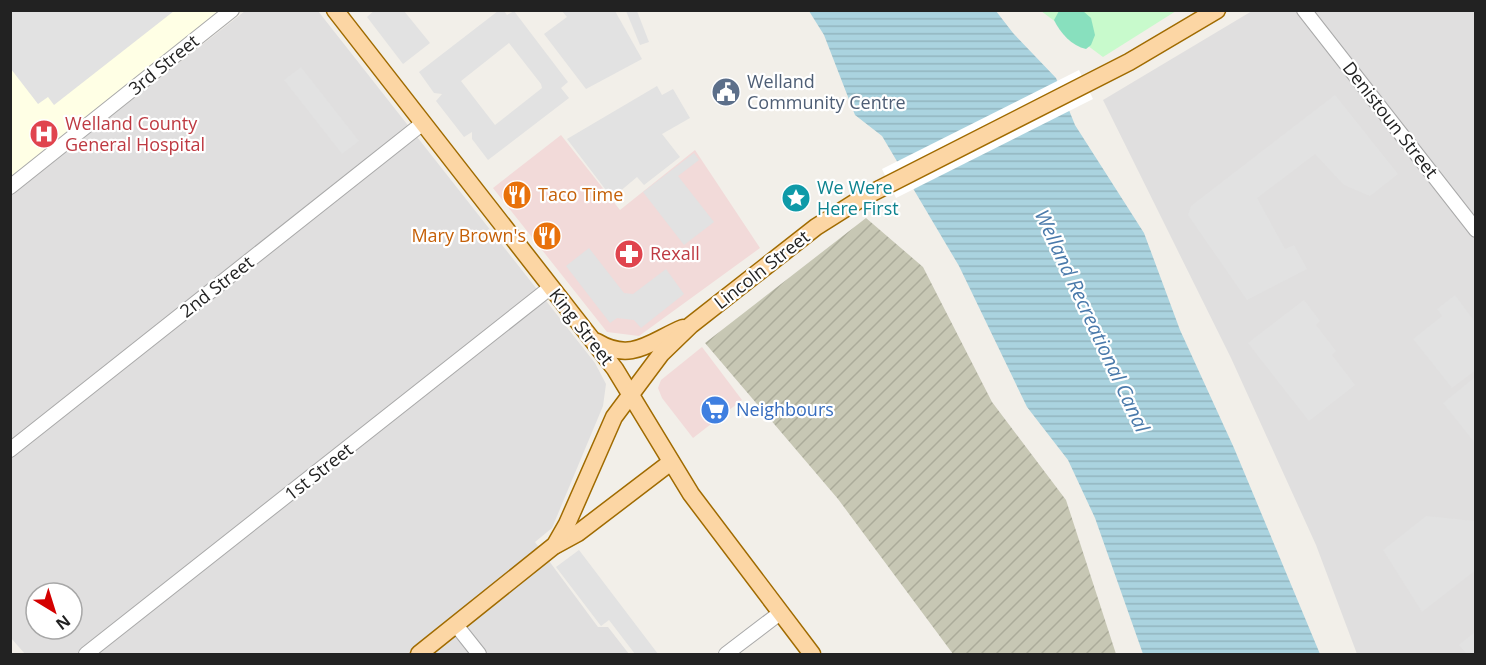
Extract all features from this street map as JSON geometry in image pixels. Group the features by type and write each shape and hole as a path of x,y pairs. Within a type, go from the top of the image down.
{"main road":[{"name":"King Street","path":"335,10 591,338 630,394 691,494 812,654"},
{"name":"Lincoln Street","path":"419,654 555,545 567,525 614,417 661,354 691,325 816,227 889,183 1086,84 1176,36 1217,10"},
{"path":"591,338 613,351 633,351 691,325"},
{"path":"555,545 578,533 671,462"}],"street":[{"name":"3rd Street","path":"10,187 232,10"},
{"name":"Denistoun Street","path":"1304,10 1476,230"},
{"name":"2nd Street","path":"10,450 423,123"},
{"name":"1st Street","path":"86,654 550,287"},
{"path":"726,654 780,613"},
{"path":"456,626 479,654"}],"shaded area":[{"path":"11,10 174,11 54,105 48,97 38,104 11,69"},
{"path":"375,10 404,11 430,43 403,64 367,17"},
{"name":"Welland County General Hospital","path":"11,11 232,11 11,187"},
{"path":"245,11 318,11 595,363 606,384 603,406 552,528 535,542 598,627 608,627 629,654 25,654 11,638 11,195"},
{"path":"498,11 504,11 507,15 514,11 568,82 561,88 569,98 488,160 472,139 472,132 464,137 436,101 442,94 434,93 419,72","holes":["509,43 542,88 495,125 461,81"]},
{"path":"562,11 615,11 642,59 586,89 544,34 567,17"},
{"path":"626,11 637,11 649,42 640,45"},
{"path":"1252,11 1475,11 1475,654 1357,654 1316,545 1231,358 1103,100"},
{"path":"301,67 359,141 342,154 284,80"},
{"path":"657,86 662,95 673,89 690,118 662,134 680,157 644,185 637,177 612,198 567,139"},
{"path":"1335,95 1398,174 1370,196 1344,185 1315,154 1257,198 1285,249 1294,245 1307,269 1247,300 1188,215 1191,206"},
{"path":"561,135 620,210 695,150 760,248 639,336 607,332 493,188"},
{"path":"694,153 699,160 678,176 714,222 684,245 643,192"},
{"path":"866,218 923,267 992,402 1066,500 1116,654 953,654 838,499 705,343"},
{"path":"589,248 624,293 633,294 666,269 684,294 641,328 634,320 617,318 610,323 566,266"},
{"path":"1455,295 1475,322 1476,370 1452,388 1413,339 1442,316 1437,309"},
{"path":"1304,300 1320,321 1316,325 1336,351 1332,355 1355,385 1309,421 1248,343"},
{"path":"702,347 742,400 693,438 662,398 658,388 661,380"},
{"path":"1475,377 1476,440 1474,442 1443,403"},
{"path":"1426,516 1475,521 1476,570 1422,612 1383,550"},
{"path":"579,550 658,654 635,654 609,620 601,626 556,567"},
{"path":"1475,632 1475,654 1467,654 1459,645"}],"green space":[{"path":"1041,11 1176,11 1103,57"},
{"path":"1059,11 1083,11 1091,18 1095,35 1091,45 1086,49 1071,42 1063,34 1054,20"}],"water":[{"name":"Welland Recreational Canal","path":"809,11 996,11 1013,33 1056,78 1075,125 1144,233 1180,330 1234,448 1320,654 1143,654 1095,518 1068,460 1027,407 959,266 882,136 855,115 824,35"}],"pier":[{"path":"1079,70 1093,99 896,198 882,169"}],"place":[{"name":"Welland Community Centre","path":"726,92"},
{"name":"Welland County General Hospital","path":"44,134"},
{"name":"Taco Time","path":"517,195"},
{"name":"We Were Here First","path":"796,198"},
{"name":"Mary Brown's","path":"547,236"},
{"name":"Rexall","path":"629,254"},
{"name":"Neighbours","path":"715,410"}]}
